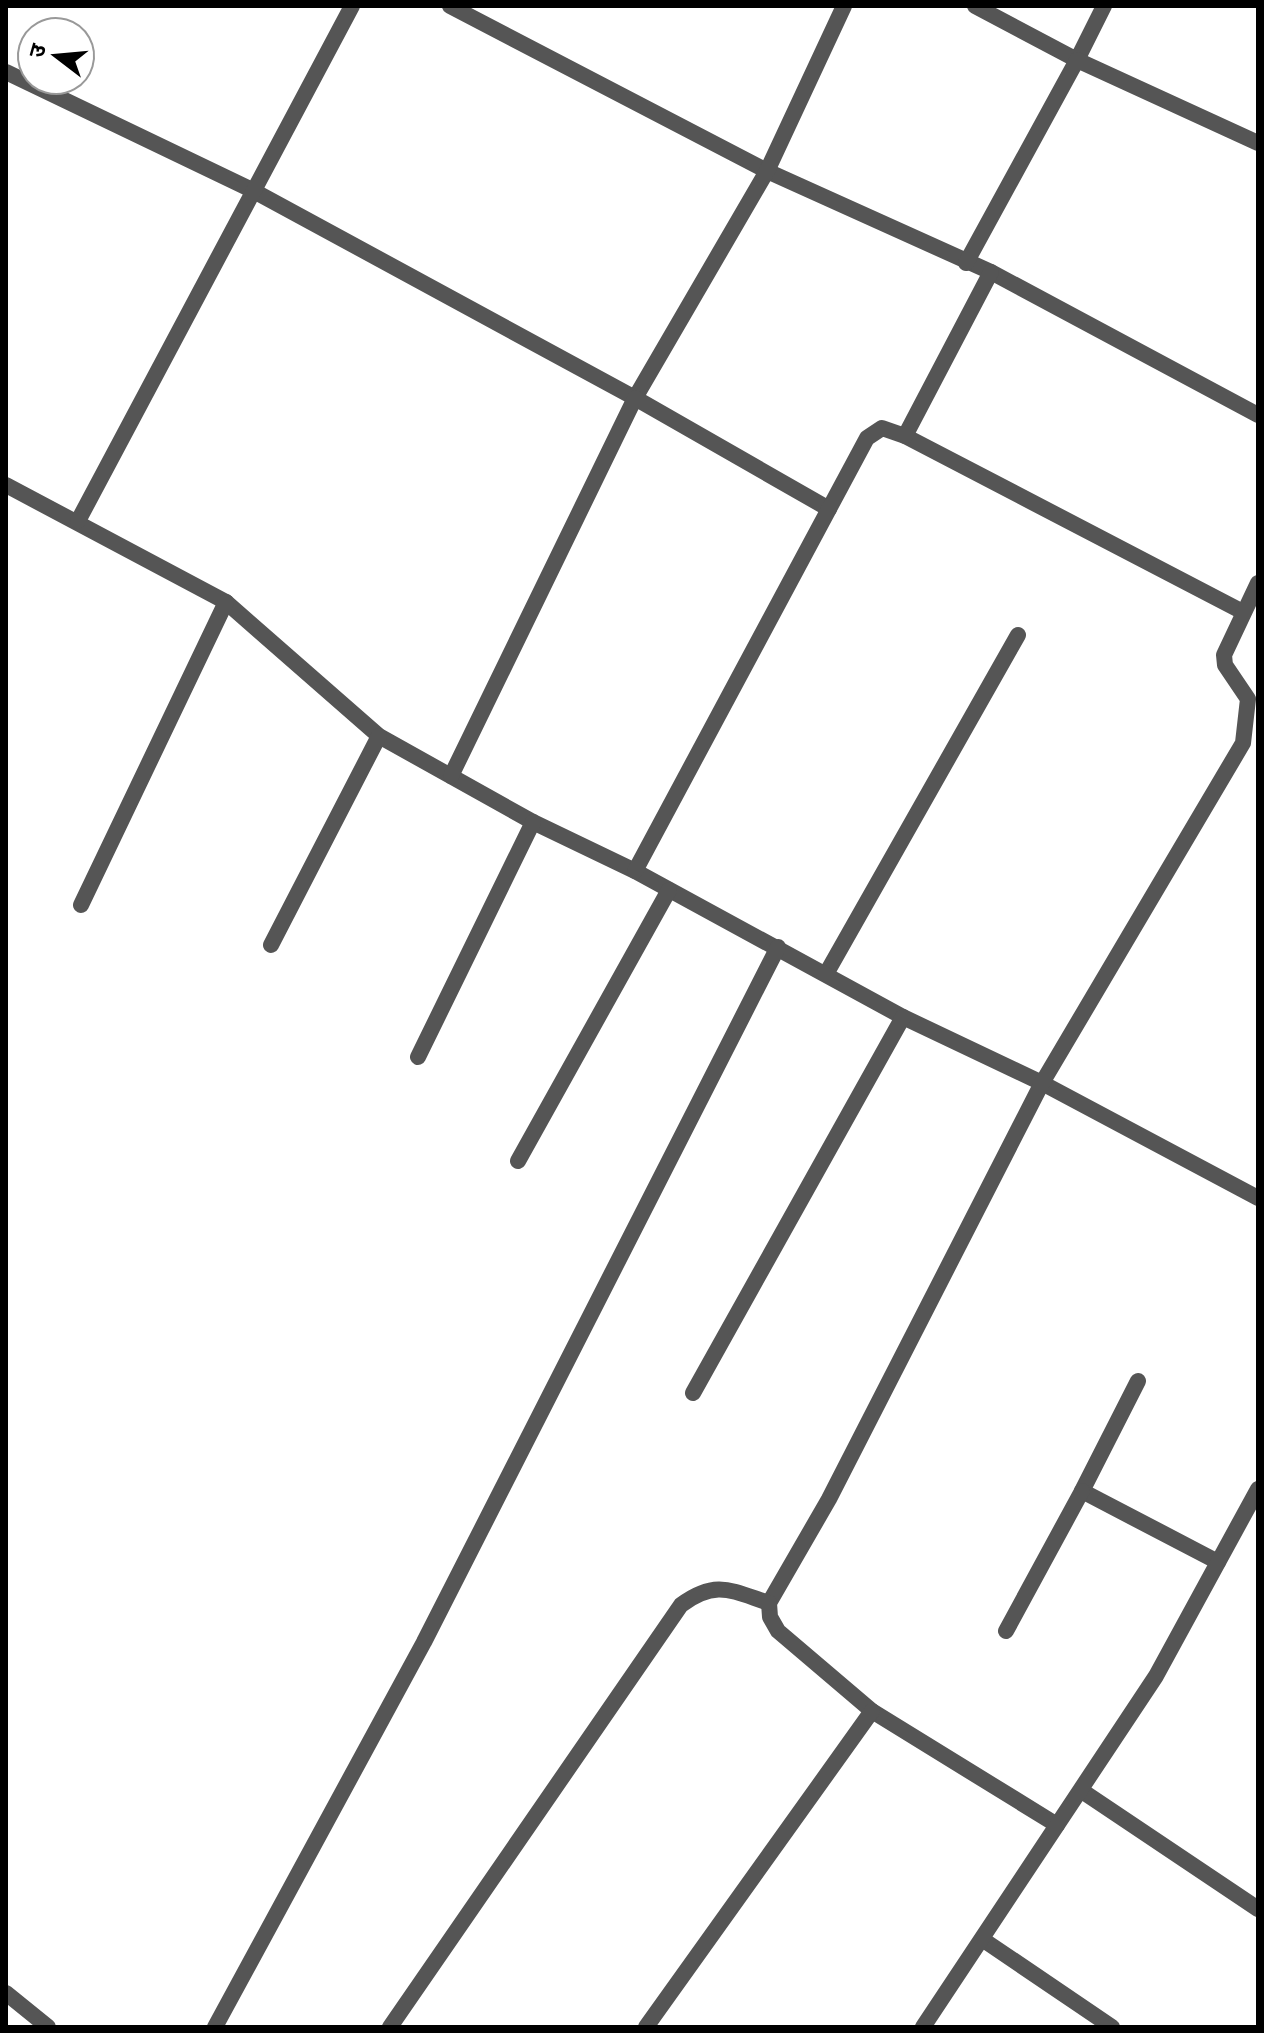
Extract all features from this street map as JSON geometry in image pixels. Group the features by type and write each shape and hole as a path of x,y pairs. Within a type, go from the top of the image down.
{"street":[{"path":"78,521 352,6"},
{"path":"450,6 767,171 991,272 1258,415"},
{"path":"451,776 635,398 767,171 844,6"},
{"path":"975,6 1077,60 1258,143"},
{"path":"966,263 1104,6"},
{"path":"6,72 76,102 252,190 635,398 829,509"},
{"path":"905,436 991,272"},
{"path":"635,871 867,438 882,428 905,436 1243,612"},
{"path":"8,491 78,521 226,602 379,736 533,822 635,871 903,1017 1042,1083 1258,1198"},
{"path":"1057,1825 872,1711 778,1631 770,1617 769,1603 829,1499 1042,1083 1243,743 1248,699 1225,665 1224,655 1258,583"},
{"path":"81,905 226,602"},
{"path":"826,974 1018,635"},
{"path":"271,945 379,736"},
{"path":"1243,743 1258,751"},
{"path":"418,1057 533,822"},
{"path":"518,1161 669,890"},
{"path":"215,2027 424,1642 778,947"},
{"path":"693,1393 903,1017"},
{"path":"1006,1631 1138,1381"},
{"path":"923,2027 1156,1676 1258,1489"},
{"path":"1082,1491 1218,1562"},
{"path":"390,2027 681,1605 710,1588 726,1589 769,1603"},
{"path":"646,2027 872,1711"},
{"path":"1082,1791 1258,1909"},
{"path":"982,1939 1112,2027"},
{"path":"6,1993 48,2027"}]}
